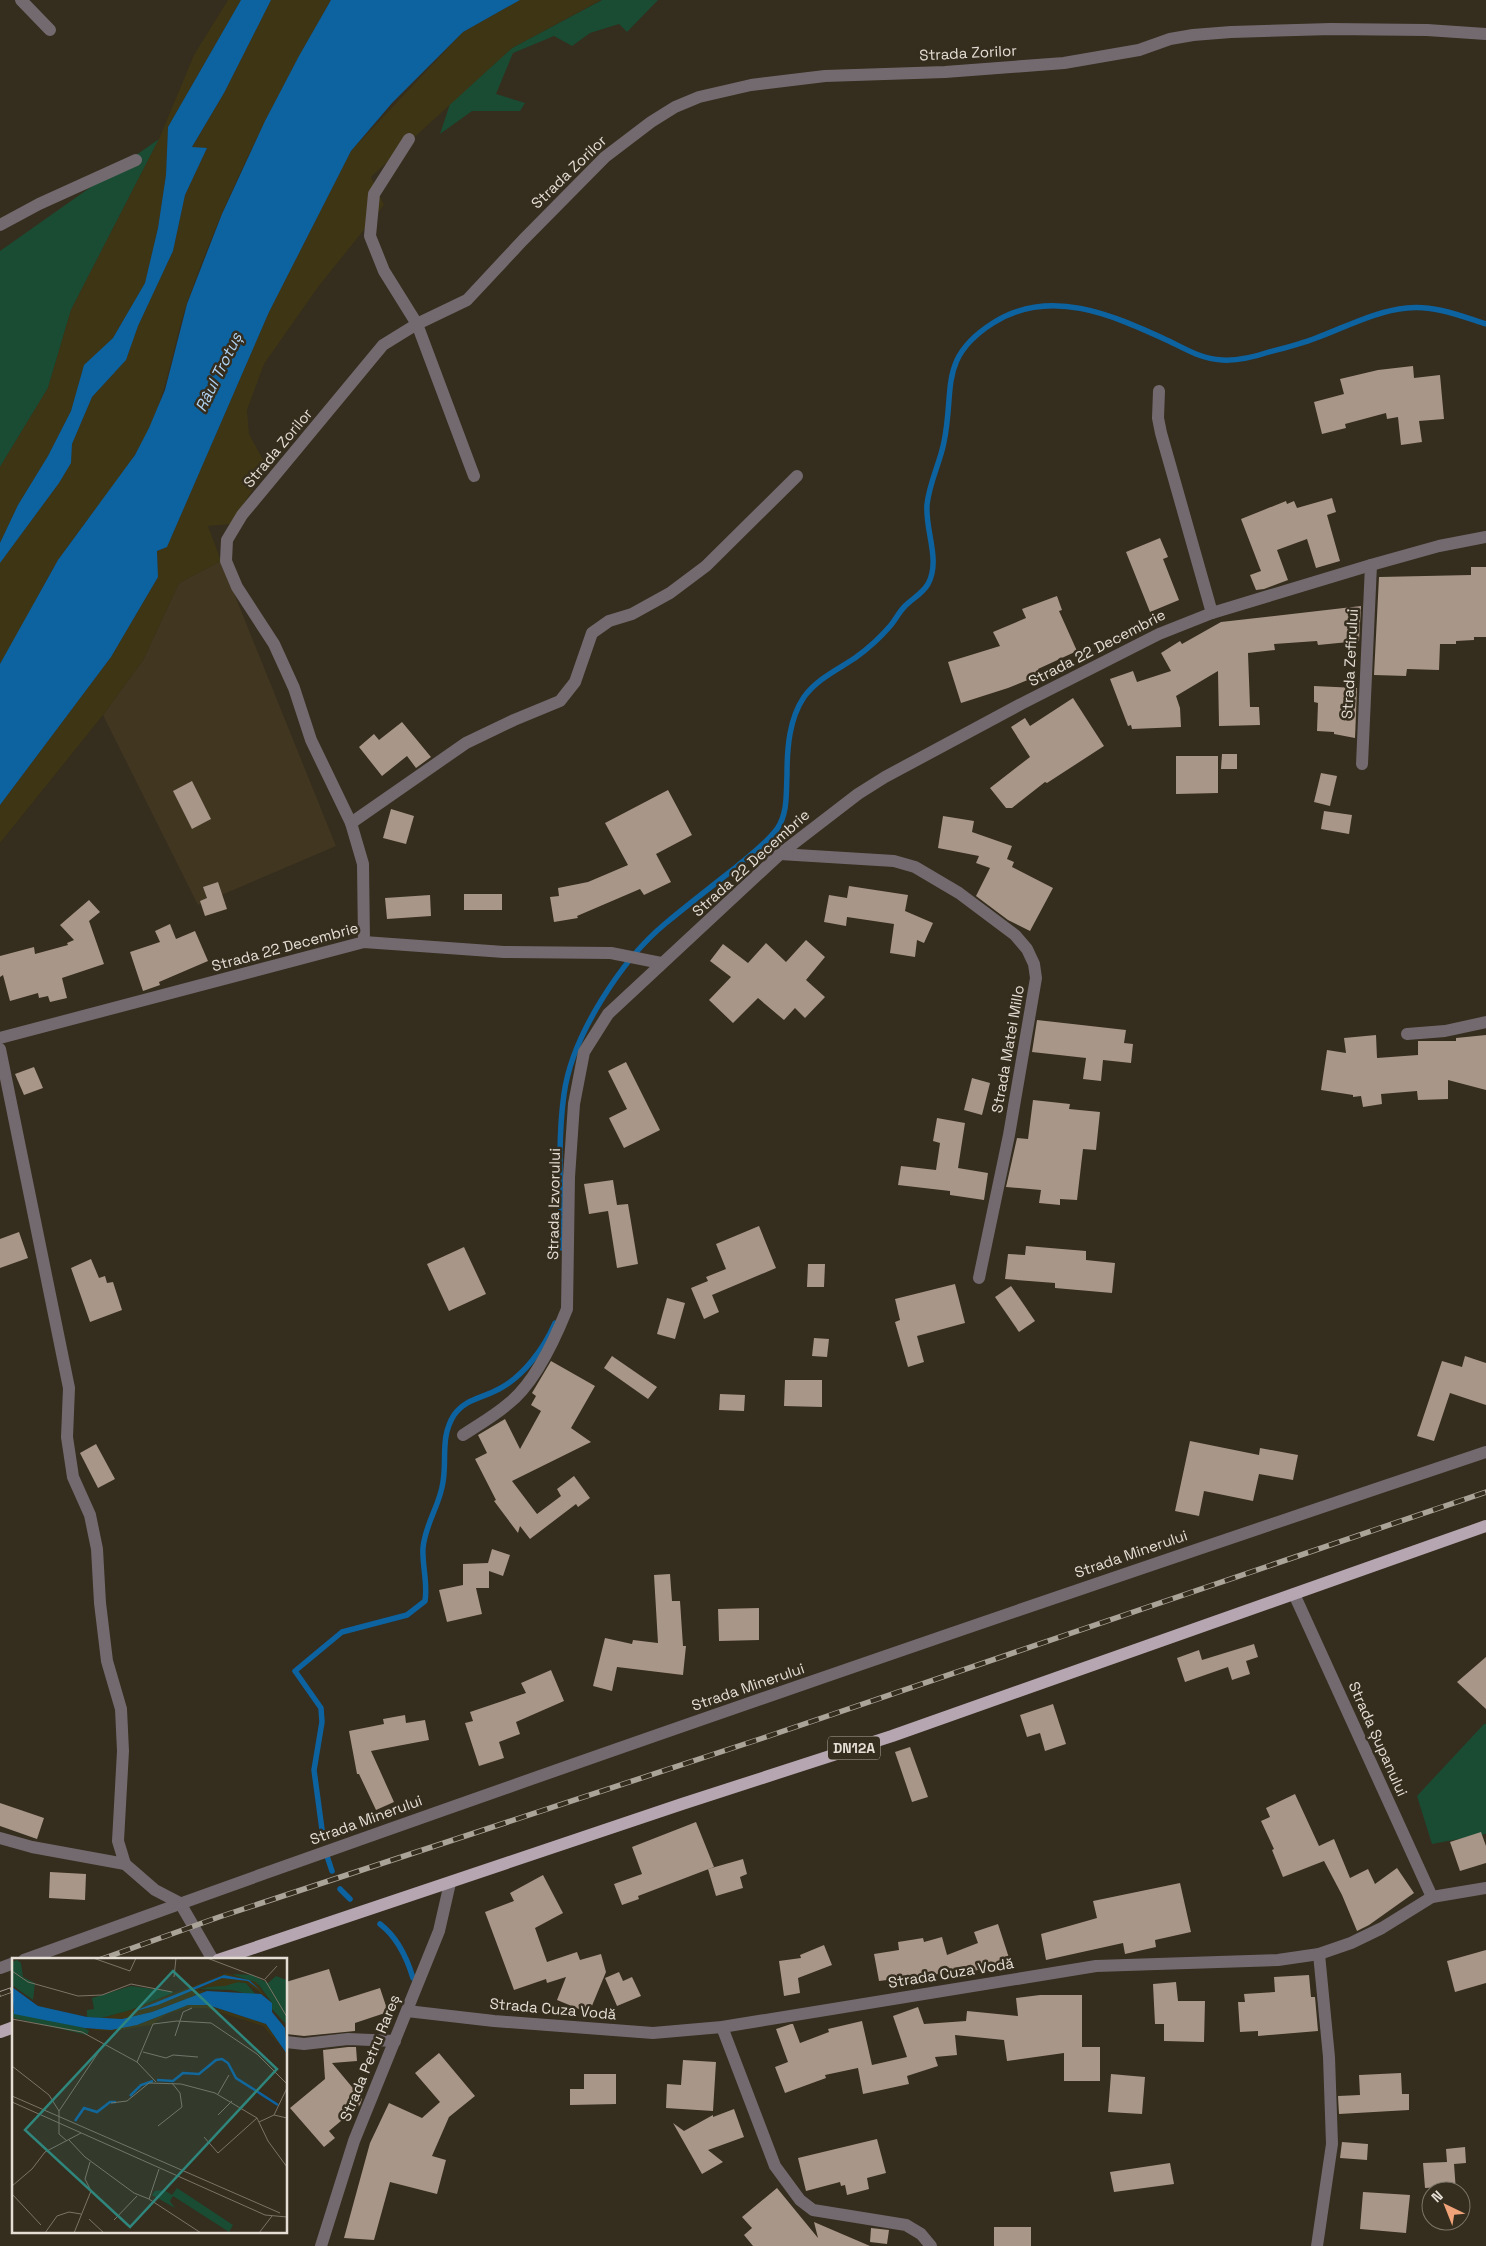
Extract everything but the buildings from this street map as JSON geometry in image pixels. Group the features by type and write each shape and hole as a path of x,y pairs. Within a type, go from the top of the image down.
{"main road":[{"name":"DN12A","path":"224,1958 672,1807 892,1736 1486,1526"},
{"path":"0,2032 12,2028"}],"street":[{"path":"21,0 50,30"},
{"name":"Strada Zorilor","path":"364,942 363,864 351,823 311,740 294,688 274,644 237,587 226,561 227,540 242,515 384,345 417,324 467,300 605,157 628,138 675,107 719,91 825,76 945,72 1064,63 1139,50 1186,36 1231,32 1323,29 1427,30 1486,34"},
{"path":"410,139 374,194 370,236 384,271 417,324 474,476"},
{"path":"0,225 39,204 136,160"},
{"path":"1159,391 1158,418 1161,432 1212,613"},
{"path":"351,823 466,743 560,700 575,682 592,633 609,621 632,614 670,593 698,572 744,530 797,476"},
{"name":"Strada 22 Decembrie","path":"0,1038 364,942 504,952 611,953 661,963 780,854 858,794 918,758 1126,650 1183,623 1212,613 1439,546 1486,537"},
{"name":"Strada Zefirului","path":"1362,764 1371,565"},
{"name":"Strada Matei Millo","path":"780,854 894,861 916,867 959,893 1015,935 1034,964 1036,978 1009,1135 979,1278"},
{"name":"Strada Izvorului","path":"462,1435 510,1403 533,1376 560,1328 567,1309 568,1177 574,1104 584,1052 608,1014 661,963"},
{"path":"1407,1034 1445,1031 1486,1022"},
{"path":"0,1049 69,1388 67,1437 73,1477 90,1515 98,1549 100,1603 106,1661 121,1709 123,1751 118,1841 125,1864"},
{"name":"Strada Minerului","path":"29,1958 427,1815 1114,1577 1486,1452"},
{"name":"Strada Șupanului","path":"1294,1594 1432,1898"},
{"path":"0,1838 32,1847 125,1864 155,1890 180,1903 213,1958"},
{"name":"Strada Petru Rareș","path":"321,2246 354,2141 439,1931 450,1883"},
{"name":"Strada Cuza Vodă","path":"407,2011 494,2021 653,2033 722,2027 1096,1966 1278,1960 1319,1954 1382,1928 1432,1898 1486,1888"},
{"path":"1318,2246 1332,2144 1329,2057 1319,1954"},
{"path":"0,1968 12,1964"},
{"path":"722,2027 775,2166 800,2200 813,2210 906,2226 921,2234 931,2246"},
{"path":"288,2042 304,2044 336,2040 395,2041"}],"shaded area":[{"path":"221,561 336,846 198,905 103,715 143,660 179,583"}],"green space":[{"path":"602,0 658,0 627,32 619,24 590,33 572,46 554,36 513,53 496,94 525,103 520,111 472,111 440,134 450,104 512,48"},
{"path":"159,139 71,310 48,388 0,467 0,251"},
{"path":"1486,1724 1486,1834 1432,1844 1417,1796"}],"sand":[{"path":"228,0 241,0 168,127 166,175 158,228 145,283 113,338 84,365 71,411 48,456 18,505 0,543 0,467 48,388 71,310 159,139 194,55"},
{"path":"271,0 331,0 290,73 252,148 217,225 187,303 166,383 149,429 140,447 118,480 59,559 0,664 0,563 59,483 71,463 72,444 92,397 126,360 138,326 173,251 185,195 207,148 192,148 224,93"},
{"path":"520,0 601,0 512,48 371,177 384,205 318,287 264,364 247,410 249,434 267,467 231,524 208,526 221,561 179,583 143,660 103,715 0,843 0,805 111,657 158,577 157,551 167,547 269,312 351,151 463,32"}],"water":[{"path":"241,0 271,0 224,93 192,147 207,148 185,195 173,251 138,326 126,360 92,397 72,444 71,463 59,483 0,563 0,543 18,505 48,456 71,411 84,365 113,338 145,283 158,228 166,175 168,127"},
{"name":"Râul Trotuș","path":"331,0 520,0 463,32 392,103 351,151 269,312 167,547 157,551 158,577 111,657 0,805 0,664 58,560 135,455 149,428 165,390 187,304 222,214 265,121"}],"waterway":[{"path":"562,1248 560,1171 562,1113 569,1072 577,1048 601,1001 632,957 666,923 757,850 768,840 781,823 786,803 788,755 792,724 804,697 821,680 874,643 891,625 903,608 928,584 932,575 933,565 927,515 928,497 944,442 952,375 956,362 964,349 976,336 993,323 1015,312 1037,307 1060,306 1082,309 1126,322 1201,356 1228,360 1252,357 1293,346 1372,316 1407,308 1417,307 1437,310 1486,324"},
{"path":"323,1837 314,1770 322,1722 321,1708 295,1671 342,1632 407,1615 425,1601 424,1539 439,1499 444,1473 445,1440 450,1423 463,1405 499,1389 517,1377 539,1351 555,1323"},
{"path":"327,1856 332,1871"},
{"path":"340,1889 350,1899"},
{"path":"380,1924 401,1948 413,1978"}],"railway":[{"path":"105,1958 219,1917 763,1738 1486,1492"},
{"path":"0,1994 12,1990"}]}
